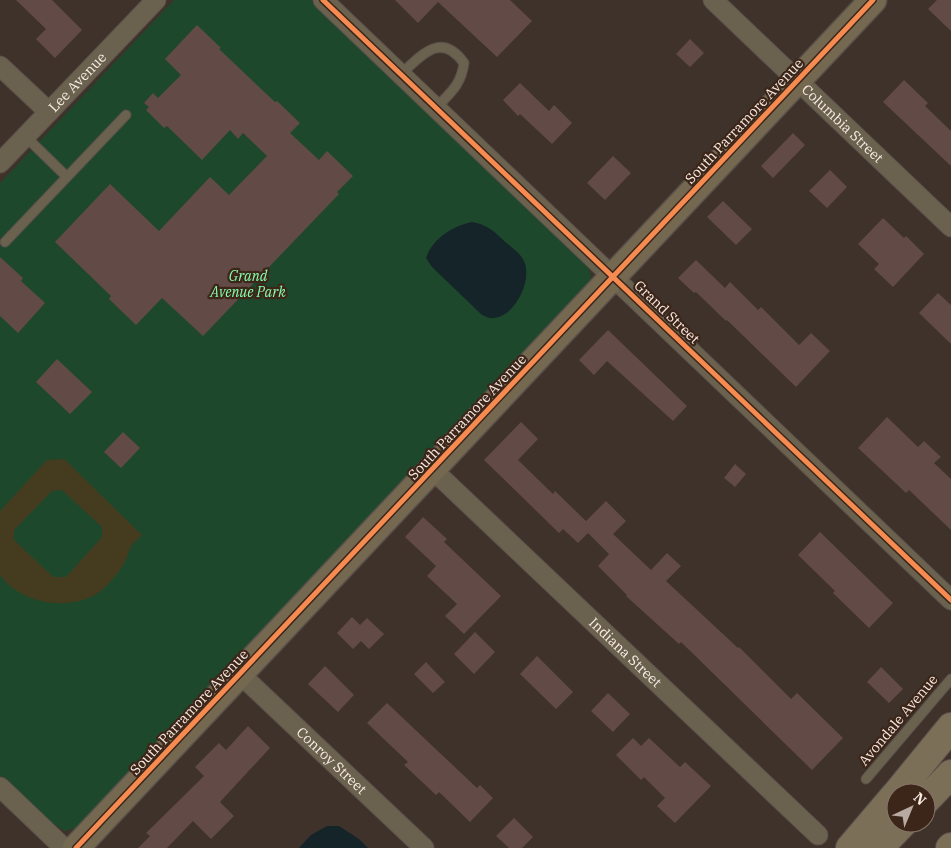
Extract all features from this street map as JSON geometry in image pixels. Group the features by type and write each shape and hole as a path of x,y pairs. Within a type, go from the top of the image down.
{"highway":[{"path":"905,783 951,727"},
{"path":"936,790 951,774"},
{"path":"850,848 886,806"},
{"path":"879,848 893,833"}],"street":[{"name":"Lee Avenue","path":"0,163 156,0"},
{"name":"Grand Street","path":"323,0 951,600"},
{"name":"Columbia Street","path":"713,0 951,227"},
{"name":"South Parramore Avenue","path":"76,848 873,0"},
{"path":"0,66 49,112"},
{"name":"Indiana Street","path":"433,470 818,835"},
{"name":"Conroy Street","path":"240,674 424,848"},
{"path":"0,787 64,848"}],"lane":[{"path":"401,74 428,50 443,46 456,52 464,63 462,77 455,88 436,108"},
{"path":"5,242 126,114"},
{"path":"25,136 67,176"},
{"name":"Avondale Avenue","path":"866,779 951,679"}],"green space":[{"name":"Grand Avenue Park","path":"174,0 311,0 588,265 591,277 586,291 76,828 65,831 52,823 0,775 0,183"}],"sand":[{"path":"64,459 142,535 131,546 122,567 109,584 95,595 70,603 44,602 31,598 9,585 0,575 0,511 47,460","holes":["62,490 102,527 102,537 66,577 53,577 14,540 14,530 52,491"]}],"shaded area":[{"path":"472,222 492,230 517,252 524,261 526,278 524,287 515,305 501,316 489,318 482,315 432,267 426,258 433,245 444,234 458,226"},
{"path":"327,826 339,826 359,839 368,848 299,848 311,835"}],"building":[{"path":"16,0 52,0 82,30 55,58 36,39 46,29"},
{"path":"395,0 510,0 532,21 497,57 438,2 418,23"},
{"path":"937,0 951,0 951,31 928,9"},
{"path":"197,25 221,48 219,49 300,123 290,133 319,160 327,151 353,176 337,192 339,194 203,336 162,298 136,325 109,299 111,296 55,242 110,184 159,231 210,177 229,195 267,156 243,133 238,139 230,130 202,160 167,126 164,128 146,110 149,107 144,103 153,93 158,98 181,75 165,59"},
{"path":"690,39 704,53 690,67 676,54"},
{"path":"904,80 928,103 925,106 951,131 951,166 883,102"},
{"path":"520,83 549,111 554,105 572,123 552,144 520,114 518,116 503,100"},
{"path":"793,133 805,145 773,178 761,166"},
{"path":"613,156 631,173 605,200 587,183"},
{"path":"830,170 847,187 827,208 809,191"},
{"path":"723,201 752,229 736,245 707,217"},
{"path":"883,218 904,238 906,236 924,254 893,287 874,269 879,264 858,244"},
{"path":"0,257 23,278 21,281 45,303 18,333 0,316"},
{"path":"696,260 725,288 730,282 758,310 761,307 799,345 811,333 830,351 796,387 727,320 678,278"},
{"path":"938,293 951,305 951,344 919,313"},
{"path":"608,330 687,406 673,421 607,361 594,375 579,360"},
{"path":"57,359 92,392 70,414 36,382"},
{"path":"887,417 918,447 924,441 941,457 934,463 951,479 951,530 909,490 906,493 858,448"},
{"path":"521,422 538,439 518,460 553,494 555,491 586,521 606,501 626,521 613,534 651,570 667,553 681,566 666,581 739,647 791,699 797,693 843,738 812,770 681,642 679,644 626,596 598,566 609,554 588,533 578,543 563,529 559,533 484,460"},
{"path":"123,432 140,448 121,468 104,452"},
{"path":"735,464 746,474 735,487 724,478"},
{"path":"423,517 447,539 444,542 501,596 464,634 445,616 457,604 427,576 436,566 405,537"},
{"path":"820,532 893,603 869,628 798,555"},
{"path":"352,617 360,625 367,618 384,634 369,649 361,641 353,649 337,633"},
{"path":"475,632 495,652 474,674 454,654"},
{"path":"537,656 573,692 556,709 520,674"},
{"path":"426,662 445,682 433,693 414,674"},
{"path":"325,666 354,695 338,712 308,684"},
{"path":"881,667 903,689 889,703 867,682"},
{"path":"608,693 630,714 613,732 591,711"},
{"path":"387,703 477,788 480,785 493,798 470,822 439,792 436,795 404,765 408,762 367,723"},
{"path":"248,726 270,748 220,802 234,816 211,839 193,821 167,848 138,848 150,836 146,833 204,776 195,767 219,743 226,750"},
{"path":"633,738 641,746 649,738 680,767 685,762 711,786 675,823 657,806 665,798 644,777 641,780 616,755"},
{"path":"514,818 533,837 522,848 509,848 496,836"}],"cycle path":[{"path":"323,0 951,600"},
{"path":"76,848 873,0"}]}
